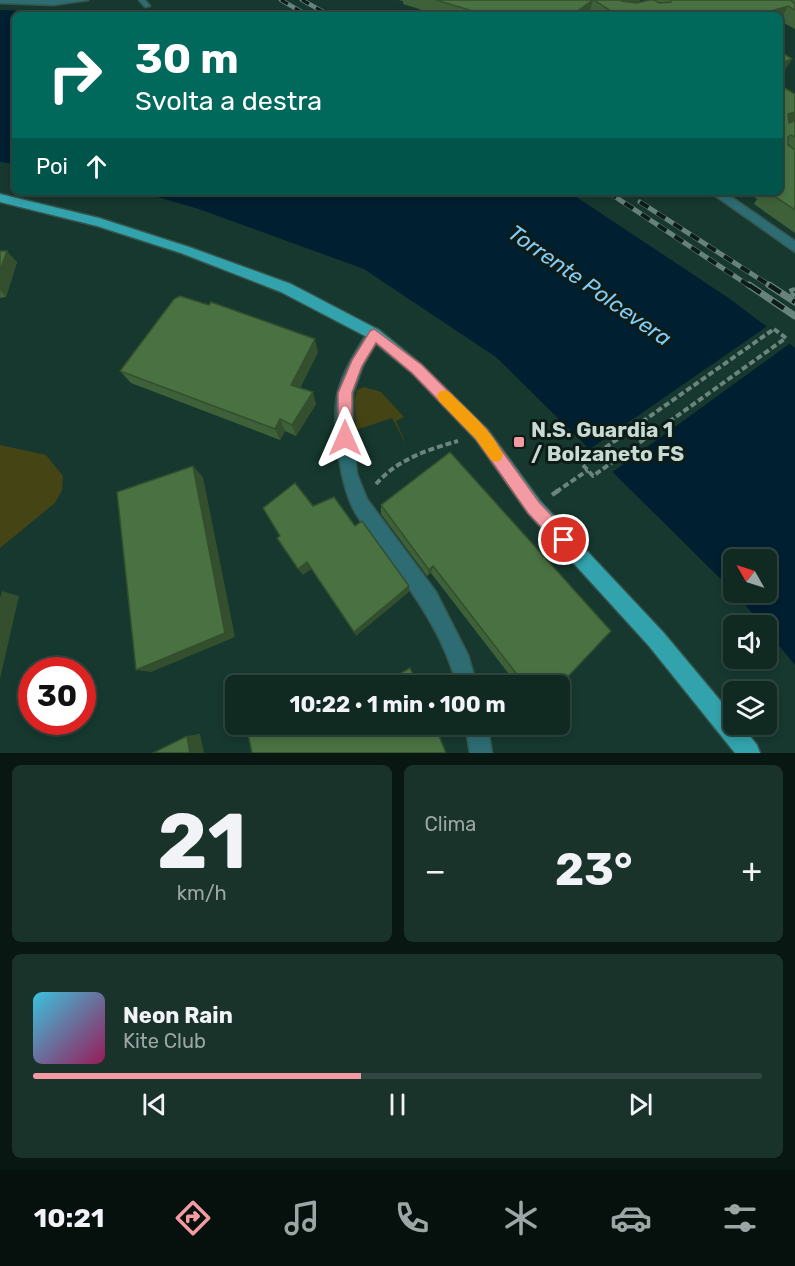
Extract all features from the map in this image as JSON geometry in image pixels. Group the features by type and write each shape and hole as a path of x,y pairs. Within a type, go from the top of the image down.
{"main road":[{"path":"0,198 99,222 184,250 286,288 374,334 417,369 482,435 534,507 656,639 749,753"}],"street":[{"path":"0,1 44,3 84,0"},
{"path":"720,195 795,247"},
{"path":"374,334 356,364 345,393 345,438 349,474 360,504 429,599 461,662 464,675"},
{"path":"478,735 482,753"}],"path":[{"path":"795,289 789,291 795,296"},
{"path":"774,328 784,333 786,338 593,476 585,471 582,464 774,328"},
{"path":"360,504 384,472 427,449 482,435"},
{"path":"534,507 585,471"}],"shaded area":[{"path":"364,387 381,392 404,417 396,421 407,446 392,418 356,430 355,400 357,390"},
{"path":"0,445 46,455 63,476 62,490 55,503 0,548"}],"water":[{"path":"0,10 45,12 12,12 12,164 0,162"},
{"name":"Torrente Polcevera","path":"150,195 574,195 730,299 795,348 795,665 777,643 777,615 754,615 743,603 777,603 777,549 723,549 723,581 496,357 364,269 199,209"}],"pier":[{"path":"769,325 792,342 610,474 587,451"}],"building":[{"path":"436,0 593,0 576,12 476,12"},
{"path":"594,0 624,0 621,1 637,3 654,0 659,3 671,2 671,0 790,0 795,4 795,10 788,6 768,12 612,12"},
{"path":"783,53 792,59 783,62"},
{"path":"783,87 795,94 795,112 788,114 789,123 795,121 795,137 791,135 788,137 788,145 795,150 795,210 772,195 783,195"},
{"path":"0,251 7,251 0,271"},
{"path":"180,296 209,305 211,302 315,339 291,385 313,392 292,425 280,419 275,429 120,371 174,299"},
{"path":"450,452 611,631 569,675 517,675 433,566 429,570 381,505"},
{"path":"193,466 225,633 136,670 117,492"},
{"path":"295,483 313,506 334,497 355,526 362,521 409,586 354,632 307,562 298,569 277,538 280,536 263,508"},
{"path":"410,668 413,675 398,675"},
{"path":"248,735 439,735 446,753 252,753"},
{"path":"187,736 190,753 153,753"}],"railway":[{"path":"281,0 302,12"},
{"path":"302,0 324,12"},
{"path":"613,195 751,287"},
{"path":"640,202 772,287"},
{"path":"749,285 795,316"},
{"path":"769,285 795,302"}],"slow traffic":[{"path":"444,396 482,435 496,455"}],"place":[{"name":"N.S. Guardia 1 / Bolzaneto FS","path":"519,442"}],"route":[{"path":"345,438 345,393 356,364 374,334 417,369 482,435 534,507 564,540"}]}
